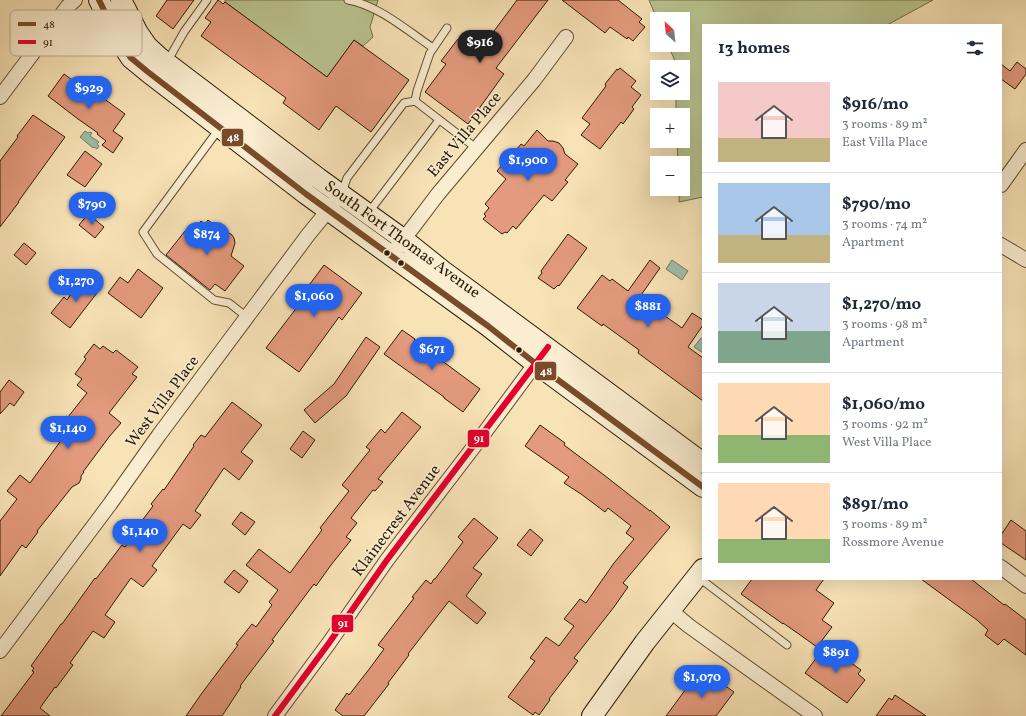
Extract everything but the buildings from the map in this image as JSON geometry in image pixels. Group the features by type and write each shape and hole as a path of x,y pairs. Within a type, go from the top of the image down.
{"main road":[{"name":"South Fort Thomas Avenue","path":"99,0 104,10"},
{"name":"South Fort Thomas Avenue","path":"121,0 126,10"},
{"name":"South Fort Thomas Avenue","path":"142,39 147,46 226,120 335,203 390,255 488,326 535,363 702,486"},
{"name":"South Fort Thomas Avenue","path":"131,56 157,79 226,120"},
{"name":"South Fort Thomas Avenue","path":"335,203 367,214 403,239 443,271 548,347 702,462"},
{"path":"592,716 645,642 700,573"}],"street":[{"path":"65,10 75,0"},
{"name":"East Villa Place","path":"390,255 438,194 534,80 566,37"},
{"path":"0,97 31,56"},
{"path":"1002,184 1026,150"},
{"name":"West Villa Place","path":"0,651 308,235 335,203"},
{"path":"1002,246 1026,260"},
{"name":"Klainecrest Avenue","path":"275,716 387,560 548,347"},
{"path":"1002,568 1026,586"},
{"path":"671,611 688,626 815,716"}],"lane":[{"path":"166,63 184,32 207,0"},
{"path":"348,0 380,12 433,48"},
{"path":"415,101 430,52 447,28"},
{"path":"335,203 347,178 404,103 415,101 476,148"},
{"path":"226,120 143,232 157,254 208,296 214,300 229,303 248,317"},
{"path":"367,214 440,120"},
{"path":"708,580 787,645"}],"green space":[{"path":"225,0 378,0 370,27 373,37 363,46 354,40 327,77 225,2"},
{"path":"649,0 933,0 889,24 702,24 702,197 679,202 679,196 690,196 690,156 678,156 677,148 690,148 690,108 676,108 676,100 690,100 690,60 675,60 671,52 690,52 690,12 654,12"}],"shaded area":[{"path":"85,131 92,133 90,136 99,142 97,144 99,146 97,149 94,147 93,148 80,137"},
{"path":"672,260 688,271 682,280 666,269"},
{"path":"701,338 702,338 702,352 694,347"}],"transit line":[{"name":"48","path":"99,0 104,10"},
{"name":"48","path":"130,56 148,72 306,194 488,326 535,363 702,486"},
{"name":"91","path":"275,716 329,643 387,560 548,347"}]}
